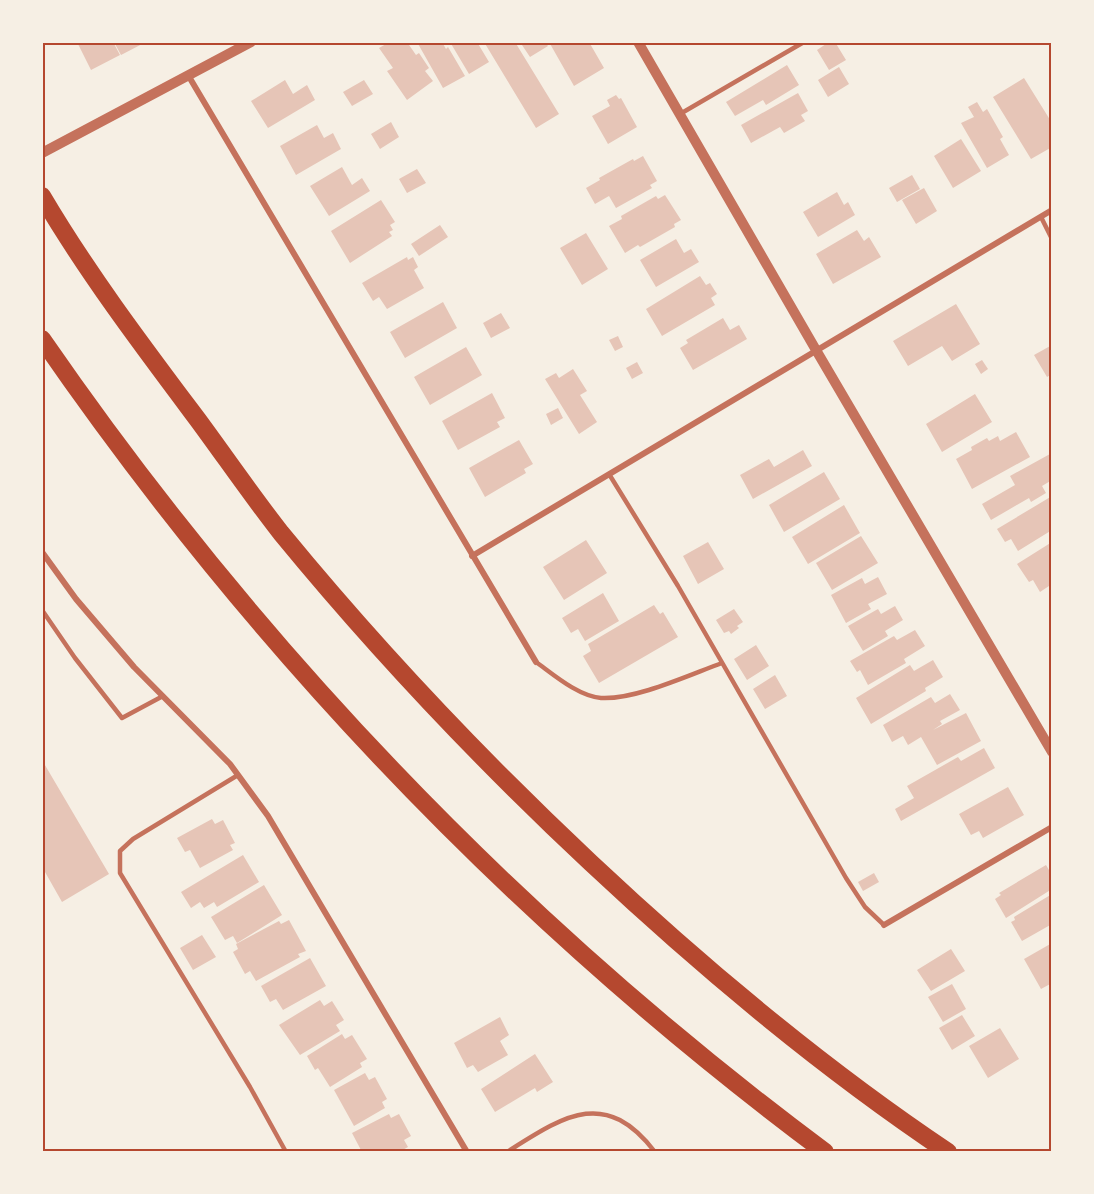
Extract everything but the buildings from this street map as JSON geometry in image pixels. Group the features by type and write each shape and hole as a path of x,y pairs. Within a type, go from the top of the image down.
{"highway":[{"path":"42,196 141,344 280,531 373,642 483,759 648,917 712,973 834,1070 948,1152"},
{"path":"42,339 124,454 204,558 295,665 388,766 477,856 608,977 756,1101 825,1152"}],"street":[{"path":"42,153 251,42"},
{"path":"638,42 1052,752"},
{"path":"188,75 536,662"},
{"path":"472,556 1052,210"},
{"path":"42,553 76,599 134,666 230,764 268,816 467,1152"},
{"path":"884,925 1052,827"}],"lane":[{"path":"680,114 804,42"},
{"path":"1041,217 1052,239"},
{"path":"609,474 678,586 846,878 865,907 884,925"},
{"path":"42,610 75,658 122,718 163,696"},
{"path":"536,662 568,686 599,698 622,696 661,685 722,663"},
{"path":"238,775 133,839 120,851 120,873 250,1087 286,1152"},
{"path":"507,1152 572,1115 601,1113 622,1120 641,1134 655,1152"}]}
